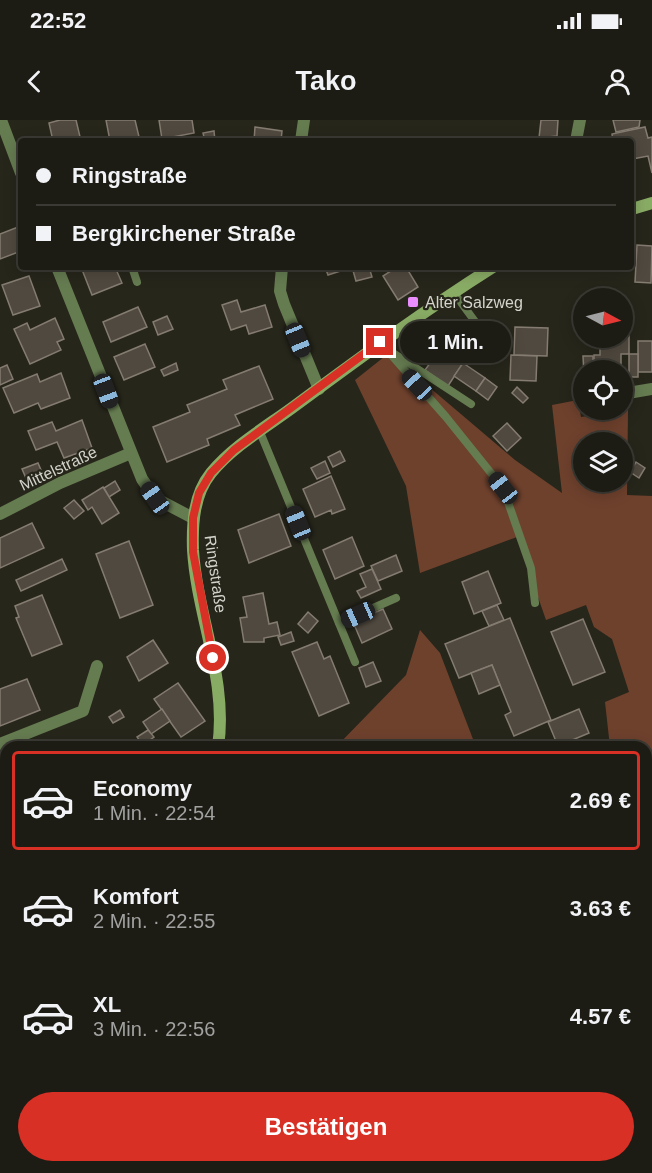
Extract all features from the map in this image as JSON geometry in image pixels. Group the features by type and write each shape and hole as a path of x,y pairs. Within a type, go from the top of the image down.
{"street":[{"path":"1,120 18,165"},
{"path":"301,138 304,120"},
{"path":"577,138 580,120"},
{"path":"634,208 652,203"},
{"name":"Ringstraße","path":"58,270 142,479 155,498 193,518 193,552 217,676 221,729 219,741"},
{"path":"282,270 280,291 318,388"},
{"path":"193,518 199,493 211,473 234,450 318,388 385,346 454,293 488,270"},
{"path":"633,392 652,389"},
{"name":"Mittelstraße","path":"0,514 60,483 130,453"},
{"path":"8,741 83,711 97,666"}],"lane":[{"path":"133,270 137,282"},
{"path":"454,293 499,354"},
{"path":"385,346 471,404"},
{"path":"385,346 503,488 531,568 535,603"},
{"path":"260,432 355,662"},
{"path":"339,623 396,598"}],"shaded area":[{"path":"389,353 515,460 562,493 552,405 573,401 573,420 628,420 628,432 573,432 573,492 627,492 627,495 652,496 652,741 609,741 605,702 629,692 612,639 594,627 586,605 546,620 517,537 420,573 406,486 355,380"},
{"path":"420,630 440,653 474,741 342,741 406,675"}],"building":[{"path":"76,120 80,138 52,138 49,123"},
{"path":"106,120 135,120 139,138 109,138"},
{"path":"159,120 192,120 194,133 162,138"},
{"path":"541,120 558,120 557,136 539,138"},
{"path":"613,120 640,120 639,127 616,132"},
{"path":"255,127 282,131 281,138 254,138"},
{"path":"645,127 648,138 652,137 652,173 648,156 634,159 634,138 613,138 612,134"},
{"path":"214,131 215,138 204,138 203,133"},
{"path":"18,227 18,252 0,259 0,234"},
{"path":"637,245 652,246 651,283 635,282"},
{"path":"82,270 116,270 122,283 92,295"},
{"path":"326,270 344,270 328,275"},
{"path":"353,270 370,270 372,277 356,281"},
{"path":"392,270 408,270 418,287 398,300 383,276"},
{"path":"29,276 40,306 13,315 2,285"},
{"path":"237,300 241,312 265,305 272,327 249,334 246,325 231,330 222,305"},
{"path":"138,307 147,327 111,342 103,322"},
{"path":"167,316 173,329 158,335 153,322"},
{"path":"55,318 64,339 57,342 61,350 30,364 14,329 27,323 30,330"},
{"path":"515,327 548,328 547,356 514,355"},
{"path":"638,341 652,341 652,372 638,372"},
{"path":"145,344 155,367 124,380 114,357"},
{"path":"441,348 463,363 448,386 425,370"},
{"path":"600,348 629,348 629,354 621,354 621,360 594,360 594,355 600,355"},
{"path":"629,354 638,354 638,377 633,377 633,360 629,360"},
{"path":"511,355 537,356 536,381 510,380"},
{"path":"583,356 593,356 593,360 583,360"},
{"path":"176,363 178,370 164,376 161,370"},
{"path":"463,363 485,378 476,391 454,376"},
{"path":"7,365 13,379 0,385 0,368"},
{"path":"259,366 273,399 235,415 240,425 207,439 209,445 167,462 153,427 190,412 187,405 227,389 223,380"},
{"path":"61,373 70,398 41,409 38,403 14,413 3,388 37,374 40,382"},
{"path":"485,378 497,387 488,400 476,391"},
{"path":"517,387 528,398 523,403 512,393"},
{"path":"82,420 92,448 64,458 57,442 36,450 28,431 52,422 56,431"},
{"path":"507,423 521,438 507,451 493,436"},
{"path":"340,451 345,461 333,467 328,457"},
{"path":"325,461 330,473 317,479 311,468"},
{"path":"636,462 645,468 639,478 633,474"},
{"path":"38,463 45,479 29,485 22,469"},
{"path":"331,476 345,509 332,514 331,510 315,517 303,489"},
{"path":"115,481 120,490 109,497 104,488"},
{"path":"103,487 119,513 102,524 92,507 88,510 82,500"},
{"path":"74,500 84,511 74,519 64,508"},
{"path":"279,514 291,546 249,563 238,530"},
{"path":"32,523 44,548 0,568 0,538"},
{"path":"352,537 364,566 335,579 323,550"},
{"path":"129,541 153,605 120,618 96,554"},
{"path":"396,555 402,571 378,581 371,566"},
{"path":"62,559 67,570 21,591 16,580"},
{"path":"372,569 381,589 361,598 357,591 366,587 360,574"},
{"path":"488,571 501,603 474,614 462,582"},
{"path":"263,593 269,624 277,622 280,635 264,638 264,642 244,642 240,618 247,617 243,597"},
{"path":"42,595 62,644 32,656 16,618 19,617 15,606"},
{"path":"497,605 504,620 489,626 482,611"},
{"path":"383,609 392,629 362,643 353,622"},
{"path":"308,612 318,621 308,633 298,624"},
{"path":"510,618 551,720 514,736 505,715 511,712 492,665 459,678 445,644"},
{"path":"583,619 605,672 573,685 551,632"},
{"path":"291,632 294,641 281,645 278,637"},
{"path":"153,640 168,663 139,681 127,657"},
{"path":"317,642 324,659 330,656 349,703 319,716 292,652"},
{"path":"373,662 381,681 366,687 359,668"},
{"path":"492,665 500,685 479,694 471,673"},
{"path":"27,679 40,710 0,726 0,689"},
{"path":"178,683 205,721 181,737 154,699"},
{"path":"162,709 170,721 151,734 143,722"},
{"path":"579,709 589,733 570,741 556,741 548,722"},
{"path":"120,710 124,717 113,723 109,717"},
{"path":"148,730 154,737 148,741 140,741 137,737"}],"place":[{"name":"Alter Salzweg","path":"413,302"}],"route":[{"path":"213,658 193,552 193,518 199,493 211,473 234,450 380,342"}]}
